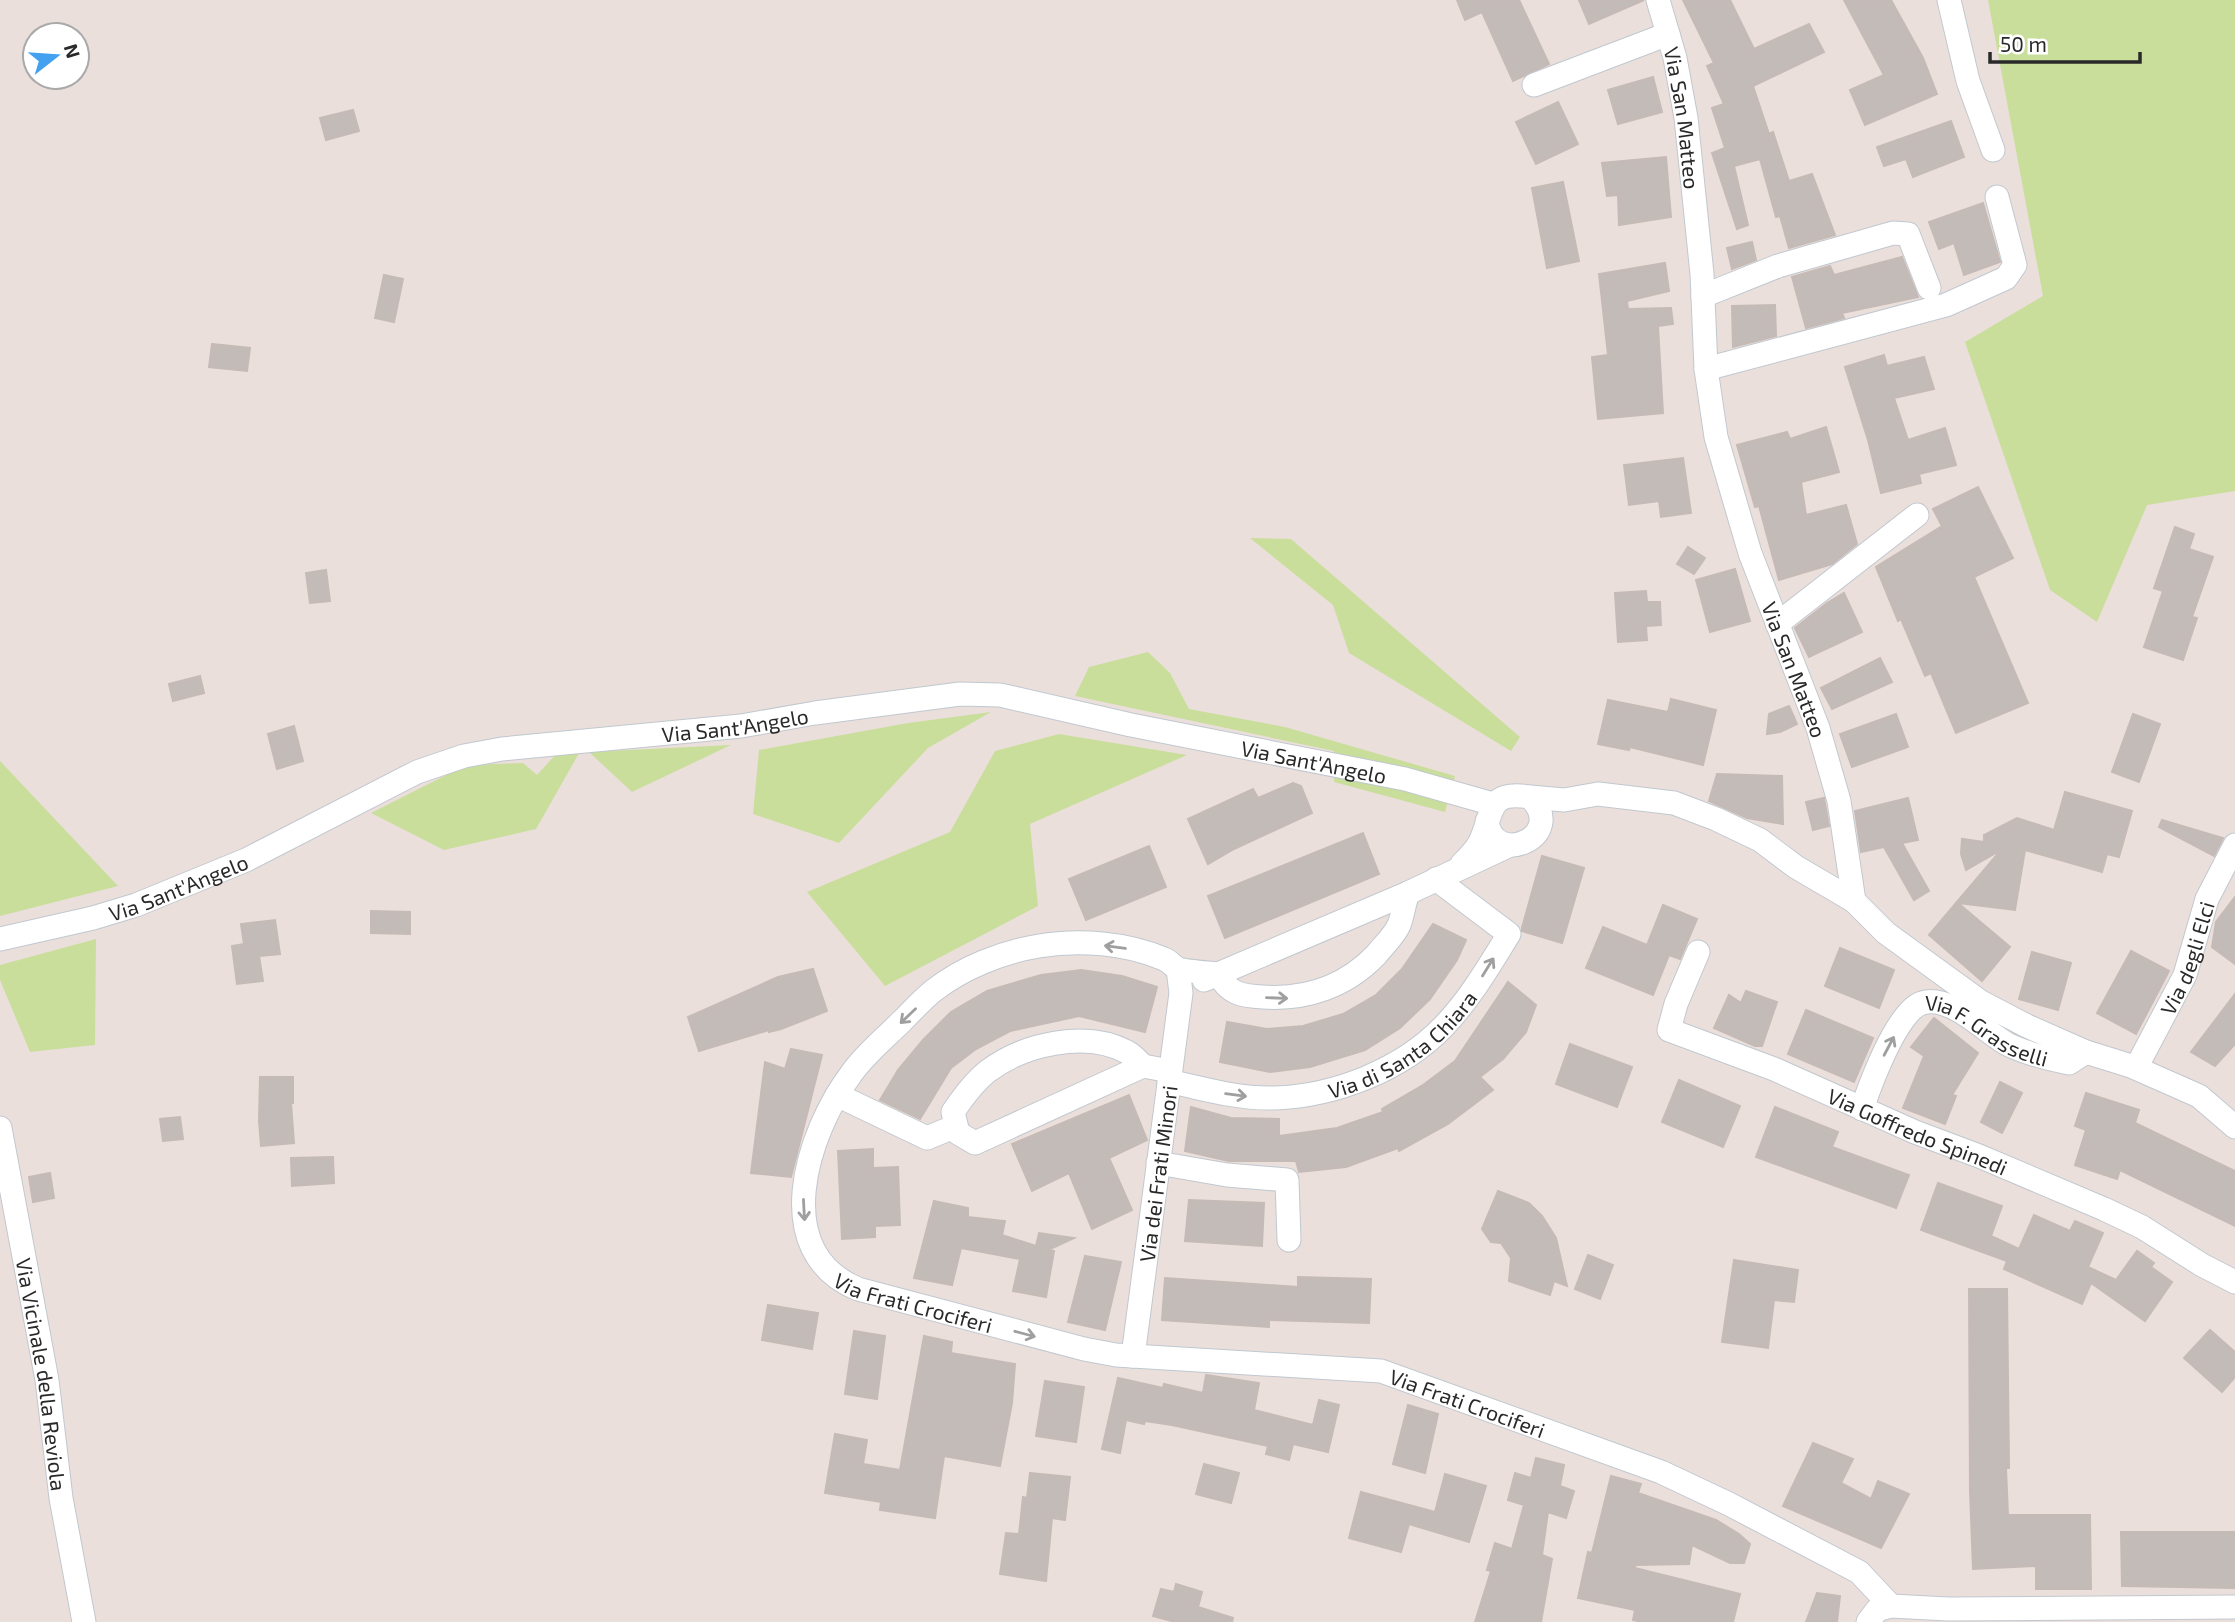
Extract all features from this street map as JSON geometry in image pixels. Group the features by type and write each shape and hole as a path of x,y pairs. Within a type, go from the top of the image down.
{"street":[{"name":"Via San Matteo","path":"1658,0 1686,118 1703,296 1706,369 1716,437 1750,553 1818,728 1830,768 1843,822 1854,901"},
{"path":"1948,0 1968,81 1993,150"},
{"path":"1534,85 1668,34"},
{"path":"1706,369 1946,305 2006,278 2015,265 1997,197"},
{"path":"1703,296 1779,266 1893,233 1908,234 1929,288"},
{"path":"1777,624 1917,515"},
{"name":"Via Sant'Angelo","path":"0,939 114,912 220,873 417,772 464,756 502,749 741,726 815,713 960,694 1000,695 1021,699 1144,727 1405,779 1490,813 1509,795 1564,800 1598,794 1674,803 1716,819 1760,841 1796,867 1854,901"},
{"path":"1181,993 1193,984 1527,840 1569,806 1598,794"},
{"path":"1530,797 1540,810 1541,827"},
{"path":"1490,813 1491,835 1495,841 1508,846"},
{"path":"1459,868 1474,851 1490,813"},
{"name":"Via degli Elci","path":"2136,1068 2185,975 2207,899 2235,845"},
{"name":"Via di Santa Chiara","path":"1170,1076 1238,1095 1273,1098 1300,1096 1356,1081 1382,1071 1412,1053 1443,1028 1463,1004 1509,934 1436,878"},
{"path":"1218,975 1225,987 1237,993 1252,997 1278,998 1292,998 1349,979 1389,941 1399,923 1408,893"},
{"path":"1854,901 1886,933 1966,993 2027,1026 2086,1052 2136,1068 2199,1096 2229,1114"},
{"name":"Via Frati Crociferi","path":"1218,975 1178,969 1168,960 1140,950 1095,944 1040,946 980,963 933,991 855,1068 825,1119 811,1157 803,1195 805,1226 816,1256 841,1282 858,1289 1084,1349 1133,1356 1381,1371 1661,1472 1859,1572 1891,1606"},
{"name":"Via Goffredo Spinedi","path":"1698,952 1676,1004 1669,1030 1774,1069 1915,1132 2104,1209 2142,1227 2202,1265 2235,1282"},
{"name":"Via dei Frati Minori","path":"1133,1356 1181,993 1178,969"},
{"name":"Via F. Grasselli","path":"1862,1109 1875,1072 1904,1017 1922,1003 1945,1004 2008,1044 2053,1060 2069,1063 2086,1052"},
{"path":"1143,1066 984,1140 975,1143 958,1133 953,1112 965,1094 988,1071 1018,1053 1049,1044 1105,1044 1129,1052 1143,1066 1170,1076"},
{"path":"837,1095 927,1138 956,1126"},
{"name":"Via Vicinale della Reviola","path":"0,1128 47,1380 61,1498 84,1622"},
{"path":"1158,1163 1227,1175 1287,1180 1289,1240"},
{"path":"1868,1622 1877,1610 1891,1606 2229,1612"}],"green space":[{"path":"1988,0 2235,0 2235,491 2147,505 2097,622 2050,590 1965,342 2043,296"},
{"path":"1250,538 1291,539 1520,737 1511,751 1349,653 1333,605"},
{"path":"1148,652 1170,673 1189,709 1285,727 1455,776 1445,812 1334,782 1334,751 1075,696 1089,667"},
{"path":"991,712 928,748 839,843 753,814 759,750 908,723"},
{"path":"1059,734 1187,755 1030,824 1038,906 885,986 807,892 950,832 995,751"},
{"path":"731,745 632,792 589,752"},
{"path":"582,748 536,829 444,850 371,813 466,765 523,763 537,775 558,752"},
{"path":"0,761 118,886 0,916"},
{"path":"96,939 95,1045 30,1052 0,980 0,965"}],"building":[{"path":"1457,0 1519,0 1549,64 1513,81 1482,12 1465,20"},
{"path":"1579,0 1644,0 1589,24"},
{"path":"1683,0 1730,0 1754,49 1809,24 1824,52 1753,86 1769,134 1773,132 1789,181 1812,174 1835,235 1789,248 1780,216 1776,217 1760,159 1734,166 1748,225 1737,229 1712,153 1725,148 1712,108 1724,104 1707,66 1714,63"},
{"path":"1844,0 1891,0 1923,58 1937,94 1865,125 1850,90 1884,75"},
{"path":"1653,77 1662,112 1618,124 1608,90"},
{"path":"1558,102 1578,144 1536,164 1516,122"},
{"path":"353,110 359,131 326,140 320,118"},
{"path":"1951,121 1964,157 1913,177 1906,159 1884,166 1877,147"},
{"path":"1666,157 1671,217 1619,225 1618,195 1607,196 1602,163"},
{"path":"1563,182 1579,261 1547,268 1532,188"},
{"path":"1983,203 2000,262 1964,275 1954,243 1939,249 1929,222"},
{"path":"1752,242 1756,260 1732,269 1727,248"},
{"path":"1902,257 1918,297 1842,313 1844,318 1806,328 1792,277 1830,266 1834,275"},
{"path":"1665,263 1669,291 1627,301 1628,309 1671,308 1673,324 1658,326 1663,413 1598,419 1592,357 1608,355 1599,274"},
{"path":"384,275 403,279 394,322 375,318"},
{"path":"1775,305 1776,336 1733,347 1732,306"},
{"path":"212,344 250,348 247,371 209,367"},
{"path":"1884,355 1887,366 1924,357 1934,389 1894,398 1908,440 1945,428 1956,465 1919,474 1921,483 1881,493 1845,367"},
{"path":"1826,427 1839,472 1801,482 1806,515 1846,505 1857,544 1832,564 1779,580 1759,506 1755,507 1737,445 1787,432 1790,439"},
{"path":"1683,458 1691,513 1661,517 1659,501 1629,505 1624,465"},
{"path":"1978,487 2013,558 1974,577 2028,703 1956,733 1931,673 1925,676 1901,619 1898,621 1876,567 1942,526 1933,509"},
{"path":"2175,527 2194,534 2189,549 2213,557 2192,617 2197,618 2183,660 2144,647 2163,591 2154,588"},
{"path":"1688,547 1705,558 1694,574 1677,564"},
{"path":"1735,569 1750,621 1710,632 1696,580"},
{"path":"326,570 330,601 310,603 306,573"},
{"path":"1646,591 1647,602 1660,602 1661,625 1646,626 1647,640 1618,642 1615,593"},
{"path":"1844,593 1862,632 1809,657 1795,628"},
{"path":"1880,658 1892,682 1832,709 1821,688"},
{"path":"200,676 204,693 173,701 169,684"},
{"path":"1671,699 1716,710 1703,765 1630,747 1629,750 1598,744 1608,700 1668,712"},
{"path":"1789,706 1797,724 1780,732 1767,734 1769,714"},
{"path":"1896,714 1908,747 1852,767 1840,734"},
{"path":"2133,714 2160,724 2139,782 2112,772"},
{"path":"294,726 303,761 277,769 268,734"},
{"path":"1717,774 1782,776 1783,824 1747,818 1709,801"},
{"path":"1293,783 1301,786 1312,813 1208,864 1188,819 1253,789 1258,798"},
{"path":"2065,792 2132,811 2119,857 2107,854 2102,872 2025,850 2015,910 1958,903 2010,947 1982,981 1929,935 2001,850 1966,870 1961,854 1962,839 1984,842 1984,835 2017,818 2054,830"},
{"path":"1824,798 1829,826 1813,830 1806,802"},
{"path":"1908,798 1918,840 1902,843 1929,891 1914,900 1884,847 1861,852 1855,811"},
{"path":"2162,820 2223,838 2214,856 2159,827"},
{"path":"1363,833 1379,874 1225,938 1208,896"},
{"path":"1149,846 1166,887 1086,920 1069,879"},
{"path":"1542,856 1584,868 1562,943 1522,931"},
{"path":"2235,897 2235,964 2212,947 2216,922"},
{"path":"1663,905 1697,919 1680,959 1669,955 1653,995 1586,968 1603,927 1647,945"},
{"path":"371,911 410,912 410,934 371,933"},
{"path":"275,920 280,954 259,956 263,981 237,984 232,946 244,944 241,924"},
{"path":"1433,924 1466,940 1457,960 1430,999 1400,1028 1365,1050 1310,1067 1270,1072 1220,1062 1227,1022 1267,1029 1303,1026 1343,1014 1376,995 1402,969"},
{"path":"1840,948 1894,970 1879,1008 1825,986"},
{"path":"2131,951 2169,971 2136,1034 2097,1013"},
{"path":"2032,952 2071,963 2058,1010 2019,999"},
{"path":"813,969 827,1011 781,1029 769,1030 699,1051 688,1017 778,977"},
{"path":"1081,970 1122,976 1157,987 1145,1032 1079,1016 1010,1031 976,1049 951,1068 920,1119 880,1100 898,1070 951,1012 987,991 1041,975"},
{"path":"1508,982 1536,1005 1526,1032 1503,1059 1480,1077 1493,1090 1448,1124 1399,1151 1398,1148 1346,1167 1299,1172 1296,1161 1229,1161 1185,1151 1191,1107 1231,1118 1279,1119 1279,1136 1337,1128 1383,1112 1382,1109 1423,1085 1455,1061"},
{"path":"1746,991 1777,1002 1762,1046 1755,1046 1714,1028 1729,995 1741,1003"},
{"path":"2235,994 2235,1044 2215,1066 2191,1052"},
{"path":"1806,1010 1873,1038 1854,1082 1788,1054"},
{"path":"1934,1018 1978,1053 1952,1095 1956,1096 1945,1124 1903,1108 1924,1056 1911,1047"},
{"path":"1570,1044 1632,1067 1617,1107 1556,1084"},
{"path":"791,1049 822,1055 791,1177 751,1173 765,1062 785,1069"},
{"path":"260,1077 293,1077 291,1103 294,1143 261,1146"},
{"path":"1679,1080 1740,1106 1723,1147 1662,1122"},
{"path":"2000,1082 2022,1093 2002,1133 1981,1122"},
{"path":"2086,1093 2139,1110 2135,1123 2235,1171 2235,1226 2120,1170 2117,1179 2075,1165 2086,1130 2075,1126"},
{"path":"1129,1095 1147,1140 1109,1158 1132,1210 1092,1229 1069,1173 1032,1191 1012,1144"},
{"path":"1775,1107 1838,1132 1832,1147 1909,1175 1896,1208 1756,1157"},
{"path":"180,1117 183,1139 163,1141 160,1119"},
{"path":"873,1149 873,1168 898,1167 900,1225 875,1226 875,1237 842,1239 838,1151"},
{"path":"333,1157 334,1183 292,1186 291,1158"},
{"path":"50,1173 54,1198 33,1202 29,1177"},
{"path":"1938,1183 2002,1206 1991,1236 2019,1249 2034,1215 2070,1231 2075,1221 2103,1233 2088,1267 2116,1280 2137,1251 2154,1263 2151,1267 2172,1282 2145,1321 2091,1283 2082,1304 2004,1269 2007,1261 1921,1230"},
{"path":"1498,1191 1529,1203 1542,1216 1556,1238 1567,1286 1554,1281 1550,1295 1509,1281 1511,1258 1501,1243 1491,1242 1482,1229"},
{"path":"1189,1200 1264,1203 1262,1246 1185,1241"},
{"path":"934,1201 968,1208 968,1217 1005,1221 1002,1235 1036,1246 1039,1233 1074,1238 1048,1250 1054,1251 1046,1297 1013,1291 1020,1259 961,1248 952,1285 914,1278"},
{"path":"1588,1255 1613,1265 1600,1299 1575,1289"},
{"path":"1085,1256 1121,1262 1105,1330 1068,1322"},
{"path":"1734,1260 1798,1270 1794,1302 1774,1300 1768,1348 1722,1342"},
{"path":"1298,1277 1371,1279 1369,1323 1269,1320 1269,1327 1162,1320 1165,1278 1298,1287"},
{"path":"1969,1289 2007,1289 2008,1515 2090,1515 2091,1589 2036,1589 2036,1566 1973,1569"},
{"path":"768,1305 818,1313 812,1349 762,1340"},
{"path":"2210,1330 2235,1352 2235,1377 2222,1392 2184,1358"},
{"path":"854,1331 885,1336 877,1399 845,1394"},
{"path":"924,1336 952,1342 951,1353 1015,1364 1012,1403 1000,1466 944,1456 935,1518 880,1510 881,1502 825,1493 835,1434 867,1440 863,1464 900,1470"},
{"path":"1206,1375 1259,1383 1254,1410 1313,1425 1319,1400 1339,1405 1328,1452 1293,1444 1289,1460 1266,1454 1268,1446 1172,1425 1126,1420 1120,1453 1102,1449 1118,1378 1203,1393"},
{"path":"1045,1381 1084,1387 1076,1442 1036,1436"},
{"path":"1408,1405 1438,1414 1425,1473 1393,1464"},
{"path":"1813,1443 1853,1459 1841,1483 1871,1499 1878,1481 1909,1494 1881,1548 1783,1506"},
{"path":"1536,1458 1564,1465 1560,1486 1574,1491 1566,1518 1548,1512 1542,1555 1552,1559 1541,1622 1475,1622 1491,1571 1487,1570 1495,1543 1512,1549 1524,1505 1508,1500 1515,1473 1531,1478"},
{"path":"1204,1464 1239,1473 1231,1503 1196,1494"},
{"path":"1030,1473 1070,1477 1065,1520 1052,1518 1046,1581 1000,1574 1006,1533 1019,1534 1023,1497 1027,1498"},
{"path":"1445,1474 1486,1486 1469,1542 1409,1524 1401,1552 1349,1538 1361,1492 1435,1512"},
{"path":"1611,1476 1641,1484 1638,1493 1716,1520 1750,1544 1744,1563 1730,1563 1692,1545 1689,1564 1635,1565 1635,1568 1740,1594 1733,1622 1642,1622 1633,1620 1635,1610 1578,1598 1588,1552 1592,1553"},
{"path":"2121,1532 2235,1532 2235,1588 2122,1586"},
{"path":"1176,1584 1202,1592 1198,1607 1233,1618 1232,1622 1175,1622 1153,1616 1161,1589 1174,1592"},
{"path":"1817,1593 1840,1596 1837,1622 1806,1622"}]}
